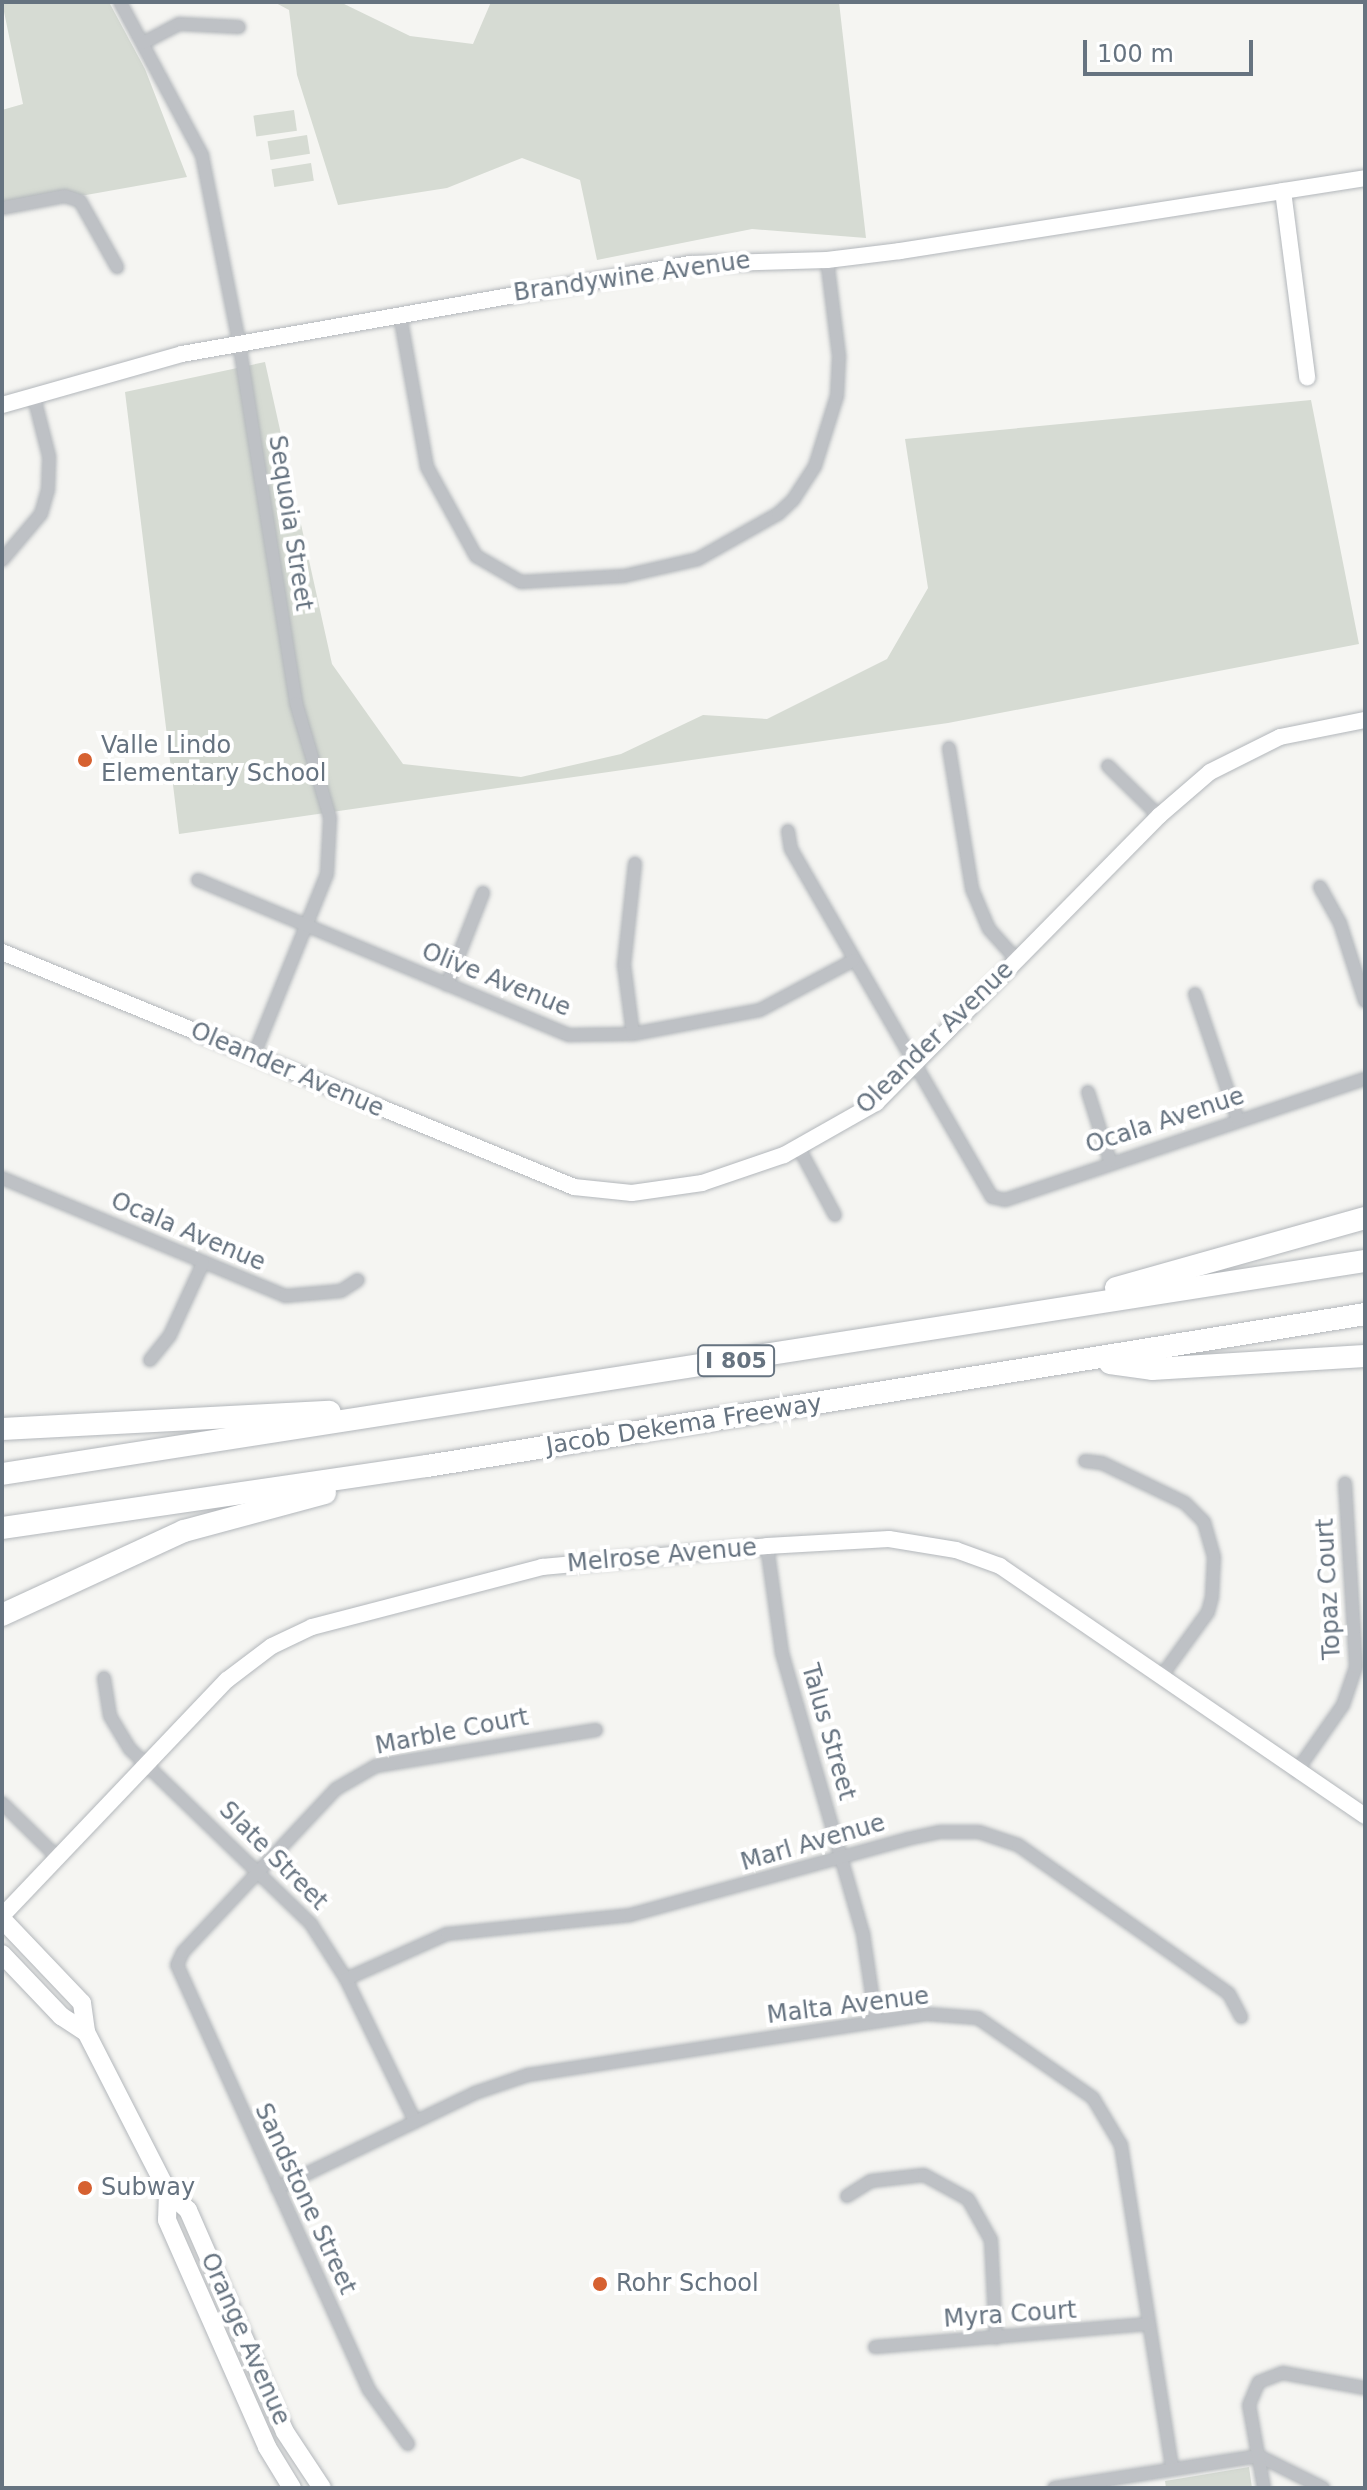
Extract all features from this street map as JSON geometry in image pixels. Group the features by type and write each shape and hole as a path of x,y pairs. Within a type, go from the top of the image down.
{"highway":[{"path":"1021,1315 1365,1218"},
{"name":"I 805","path":"2,1474 451,1407 1365,1261"},
{"name":"Jacob Dekema Freeway","path":"2,1528 427,1466 1365,1314"},
{"path":"1089,1359 1152,1369 1365,1356"},
{"path":"2,1429 451,1407"},
{"path":"2,1615 184,1531 427,1466"}],"main road":[{"name":"Orange Avenue","path":"2,1918 82,2003 86,2032 168,2192 188,2210 285,2432 322,2488"},
{"name":"Orange Avenue","path":"2,1954 61,2016 86,2032"},
{"name":"Orange Avenue","path":"168,2192 167,2220 267,2447 292,2488"},
{"path":"222,2346 243,2336"}],"street":[{"name":"Sequoia Street","path":"120,2 202,155 239,342 296,703 330,818 327,874 254,1055"},
{"path":"143,43 179,24 239,27"},
{"name":"Brandywine Avenue","path":"2,405 239,342 690,264 827,260 1365,178"},
{"path":"1283,191 1307,377"},
{"path":"2,208 65,196 80,201 117,267"},
{"path":"400,315 427,467 476,556 521,582 624,576 698,559 778,514 793,500 815,466 837,396 839,356 827,260"},
{"path":"2,560 41,514 48,490 49,456 34,397"},
{"name":"Oleander Avenue","path":"2,952 520,1168 606,1193 728,1178 799,1148 876,1103 1159,816 1210,772 1254,748 1305,730 1365,720"},
{"path":"949,748 972,889 989,929 1016,959"},
{"path":"1108,766 1159,816"},
{"path":"788,831 791,849 914,1063"},
{"path":"633,1034 624,965 635,864"},
{"name":"Olive Avenue","path":"198,880 569,1035 633,1034 760,1010 854,960"},
{"path":"1320,887 1340,923 1365,1001"},
{"path":"447,985 483,893"},
{"path":"1195,994 1238,1120"},
{"name":"Ocala Avenue","path":"914,1063 982,1188 1005,1200 1110,1161 1365,1079"},
{"path":"1088,1092 1110,1161"},
{"path":"799,1148 835,1215"},
{"name":"Ocala Avenue","path":"2,1178 203,1263 296,1298 341,1291 358,1280"},
{"path":"150,1360 170,1335 203,1263"},
{"path":"1085,1461 1102,1463 1185,1503 1204,1522 1214,1557 1208,1612 1161,1677"},
{"name":"Topaz Court","path":"1296,1772 1343,1705 1356,1667 1345,1483"},
{"name":"Melrose Avenue","path":"2,1918 248,1662 312,1627 542,1567 767,1546 889,1539 966,1552 1000,1566 1296,1772 1365,1816"},
{"name":"Talus Street","path":"767,1546 782,1653 863,1933 876,2021"},
{"name":"Slate Street","path":"104,1678 110,1716 147,1765 311,1924 346,1979 415,2121"},
{"name":"Marble Court","path":"177,1965 183,1952 336,1789 376,1766 596,1730"},
{"path":"2,1803 58,1858"},
{"name":"Marl Avenue","path":"346,1979 447,1934 630,1915 940,1832 979,1832 1018,1845 1229,1994 1241,2017"},
{"name":"Sandstone Street","path":"177,1965 369,2390 408,2444"},
{"name":"Malta Avenue","path":"277,2188 415,2121 528,2075 926,2014 978,2018 1093,2098 1121,2145 1172,2468"},
{"path":"847,2196 871,2181 924,2175 968,2199 991,2240 996,2338"},
{"name":"Myra Court","path":"875,2347 1148,2324"},
{"path":"1264,2488 1249,2405 1264,2378 1283,2373 1365,2388"},
{"path":"1054,2488 1259,2456 1323,2488"}],"shaded area":[{"path":"2,2 109,2 145,69 187,177 2,210 2,110 23,104"},
{"path":"274,2 340,2 410,36 473,44 491,2 839,2 866,238 752,229 597,260 580,180 522,158 447,188 338,205 297,75 289,10"},
{"path":"294,110 297,131 256,137 253,116"},
{"path":"307,135 310,154 270,160 267,141"},
{"path":"311,163 314,181 274,187 271,169"},
{"path":"265,362 332,664 403,764 521,777 621,754 703,715 767,719 887,659 928,588 905,439 1311,400 1359,644 948,723 179,834 125,392"},
{"path":"1249,2467 1252,2488 1166,2488 1165,2481"}],"place":[{"name":"Valle Lindo Elementary School","path":"85,760"},
{"name":"Subway","path":"85,2188"},
{"name":"Rohr School","path":"600,2284"}]}
